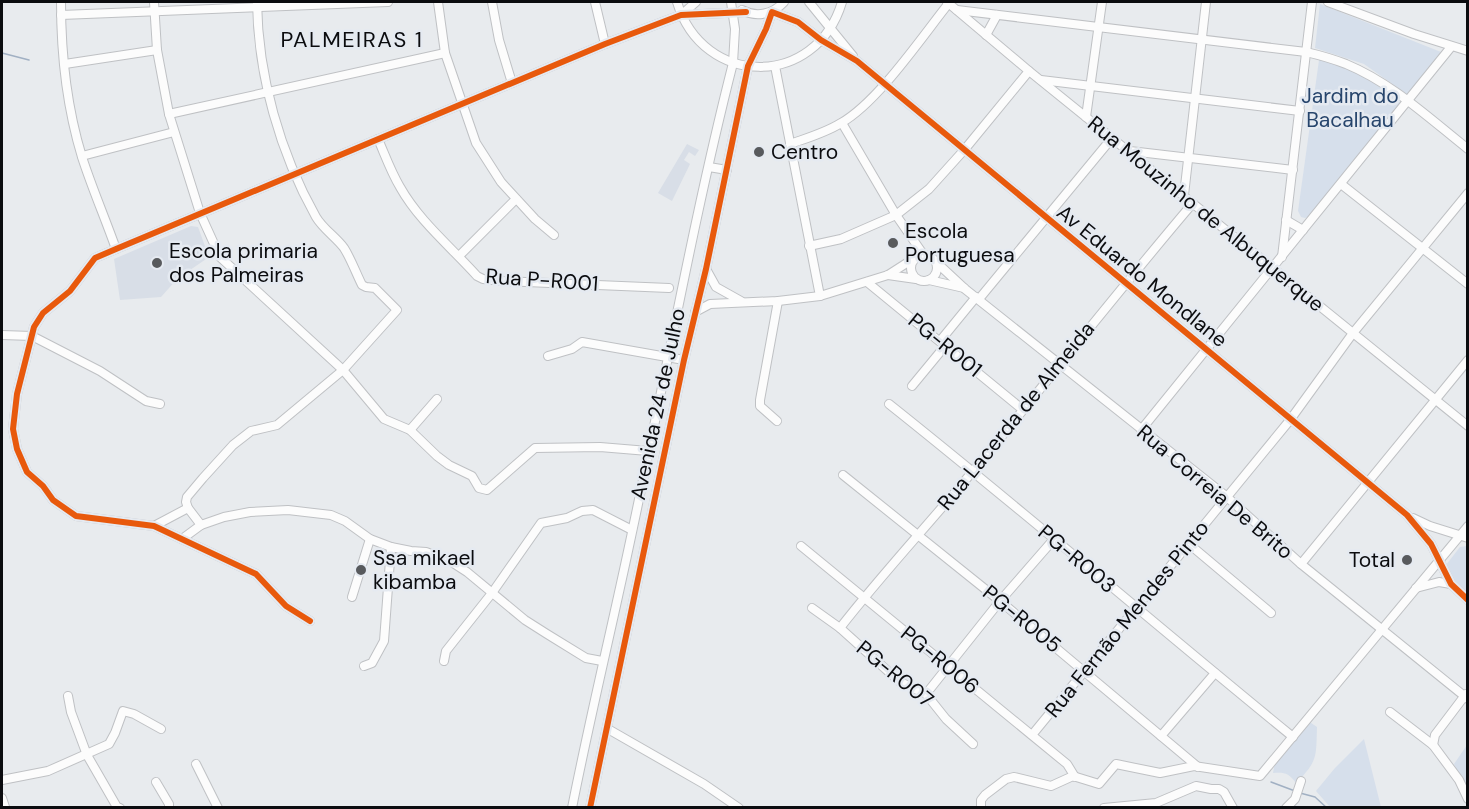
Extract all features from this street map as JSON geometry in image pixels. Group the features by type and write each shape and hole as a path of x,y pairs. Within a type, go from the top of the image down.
{"street":[{"path":"61,2 65,64 72,114 82,156 116,249"},
{"path":"61,15 154,6 388,2"},
{"path":"438,2 445,53 476,143 501,182 554,236"},
{"path":"492,2 499,40 512,83"},
{"path":"595,2 605,44"},
{"path":"677,2 689,30 705,49 734,63 748,66 775,66 789,62 807,52 831,28 842,2"},
{"path":"681,15 696,2"},
{"path":"732,2 746,12"},
{"name":"Avenida 24 de Julho","path":"572,807 709,167 734,63 732,2"},
{"path":"310,621 286,606 256,574 182,539 154,526 76,516 52,500 43,486 27,472 17,449 12,429 18,394 38,318 70,291 95,258 200,213 605,44 681,15 746,12 763,14 772,12 784,2"},
{"path":"808,2 857,61"},
{"path":"789,144 815,136 842,123 862,107 884,84 948,2"},
{"name":"Rua Mouzinho de Albuquerque","path":"948,2 1040,80 1467,426"},
{"path":"1086,117 1102,2"},
{"path":"1184,195 1193,99 1206,2"},
{"path":"1282,258 1312,2"},
{"path":"1328,2 1467,51"},
{"path":"201,525 188,508 187,497 233,445 256,429 277,425 343,370 397,310 375,288 362,285 345,250 318,220 295,173 268,91 257,4"},
{"path":"154,6 157,50 169,114 200,213 220,257 343,370 384,419 410,430 449,465 472,476 479,488 483,490 487,490 534,448 600,447 648,451"},
{"path":"957,10 1306,52 1346,64 1363,72 1408,101 1467,149"},
{"path":"772,12 798,22 821,40 857,61"},
{"name":"Avenida 24 de Julho","path":"590,807 748,66 772,12"},
{"path":"986,35 998,15"},
{"path":"1141,430 1451,47"},
{"path":"65,64 157,50"},
{"path":"169,114 445,53"},
{"name":"Av Eduardo Mondlane","path":"857,61 1407,515"},
{"path":"775,66 820,296"},
{"path":"809,246 841,239 896,215 929,189 1029,71"},
{"path":"1040,80 1300,111"},
{"path":"842,123 896,215 923,254 930,256 936,262 935,275 928,280"},
{"path":"82,156 174,132"},
{"path":"912,386 977,298 1112,138"},
{"name":"Rua P-R001","path":"378,139 399,186 411,204 477,276 483,279 669,288"},
{"path":"1130,151 1293,170"},
{"path":"709,167 727,170"},
{"path":"1341,184 1467,284"},
{"path":"705,186 723,189"},
{"name":"Rua Fernão Mendes Pinto","path":"1032,735 1290,420 1353,333 1467,193"},
{"path":"459,256 516,199"},
{"name":"Rua Lacerda de Almeida","path":"840,628 863,598 973,471 1193,203"},
{"path":"1286,220 1304,230"},
{"path":"695,312 710,304 778,301 820,296 888,275 923,254"},
{"path":"913,259 910,267 916,279"},
{"name":"Rua Correia De Brito","path":"936,262 965,289 1227,497 1301,564 1466,696"},
{"path":"706,268 712,282 720,291 745,302"},
{"path":"888,275 928,280 965,289"},
{"name":"PG-R001","path":"867,282 1022,409"},
{"path":"777,421 760,406 760,400 778,301"},
{"path":"2,335 32,336 100,371 146,401 160,404"},
{"path":"548,356 572,349 582,342 684,360"},
{"path":"1301,564 1467,360"},
{"path":"665,375 680,378"},
{"path":"410,430 437,399"},
{"name":"PG-R003","path":"889,404 1293,737"},
{"name":"PG-R005","path":"843,475 1084,670 1198,767"},
{"path":"154,526 188,508"},
{"path":"182,539 201,525 224,517 250,512 288,510 331,515 345,521 370,539 391,548 439,555 467,572 525,620 586,658 602,661"},
{"path":"444,661 446,651 492,593 541,523 593,510 646,541"},
{"path":"1407,515 1430,526 1464,536"},
{"path":"1407,515 1431,544 1451,585 1467,600"},
{"path":"981,807 981,800 985,795 1006,778 1014,777 1051,786 1064,779 1076,777 1099,784 1116,764 1160,773 1190,766 1260,776 1383,630 1415,588 1464,536 1467,526"},
{"path":"352,597 370,539"},
{"path":"926,694 1000,601 1054,539"},
{"path":"1189,544 1270,613"},
{"name":"PG-R006","path":"801,546 1067,764 1076,777"},
{"path":"364,666 372,663 384,641 391,548"},
{"path":"627,552 643,555"},
{"path":"1415,588 1439,582 1451,585"},
{"name":"PG-R007","path":"812,608 840,628 900,682 926,694 946,719 973,744"},
{"path":"1161,736 1215,673"},
{"path":"68,696 71,712 87,755 117,807 120,807"},
{"path":"1433,745 1435,735 1466,696"},
{"path":"2,780 48,771 109,744 116,733 123,711 135,714 161,729"},
{"path":"1390,712 1433,745 1459,780 1467,800"},
{"path":"608,729 739,807"},
{"path":"196,764 218,807"},
{"path":"1286,807 1295,799 1301,781"},
{"path":"156,782 169,807"},
{"path":"1104,807 1156,803 1196,786 1219,789 1224,792 1233,807"},
{"path":"2,798 5,807 2,807"}],"shaded area":[{"path":"687,144 699,150 695,156 689,152 684,160 690,164 672,201 658,193"},
{"name":"Escola primaria dos Palmeiras","path":"191,226 198,227 209,257 177,279 161,297 120,300 114,259"}],"green space":[{"path":"1320,4 1441,52 1408,95 1364,64 1315,48"},
{"name":"Jardim do Bacalhau","path":"1325,57 1394,92 1400,103 1311,216 1305,218 1301,217 1298,211 1319,60"},
{"path":"1467,546 1467,596 1447,574 1446,565 1460,547"},
{"path":"1308,721 1317,727 1316,752 1312,764 1296,783 1286,774 1273,773 1276,757"},
{"path":"1364,739 1381,807 1330,807 1316,791"},
{"path":"1467,745 1467,793 1454,764"}],"waterway":[{"path":"2,53 29,60"},
{"path":"1271,782 1295,791"},
{"path":"1300,793 1315,797 1327,808"}],"cycle path":[{"path":"310,621 286,606 256,574 154,526 76,516 53,500 43,486 27,472 17,449 13,429 17,394 34,327 43,313 70,291 95,258 116,249 605,44 681,15 746,12"},
{"path":"590,808 748,66 772,12 798,22 821,40 857,61 1407,515 1431,544 1451,584 1468,600"}],"place":[{"name":"Centro","path":"759,152"},
{"name":"Escola Portuguesa","path":"893,243"},
{"name":"Escola primaria dos Palmeiras","path":"157,263"},
{"name":"Total","path":"1407,560"},
{"name":"Ssa mikael kibamba","path":"361,570"}],"district":[{"name":"PALMEIRAS 1","path":"352,39"}]}
